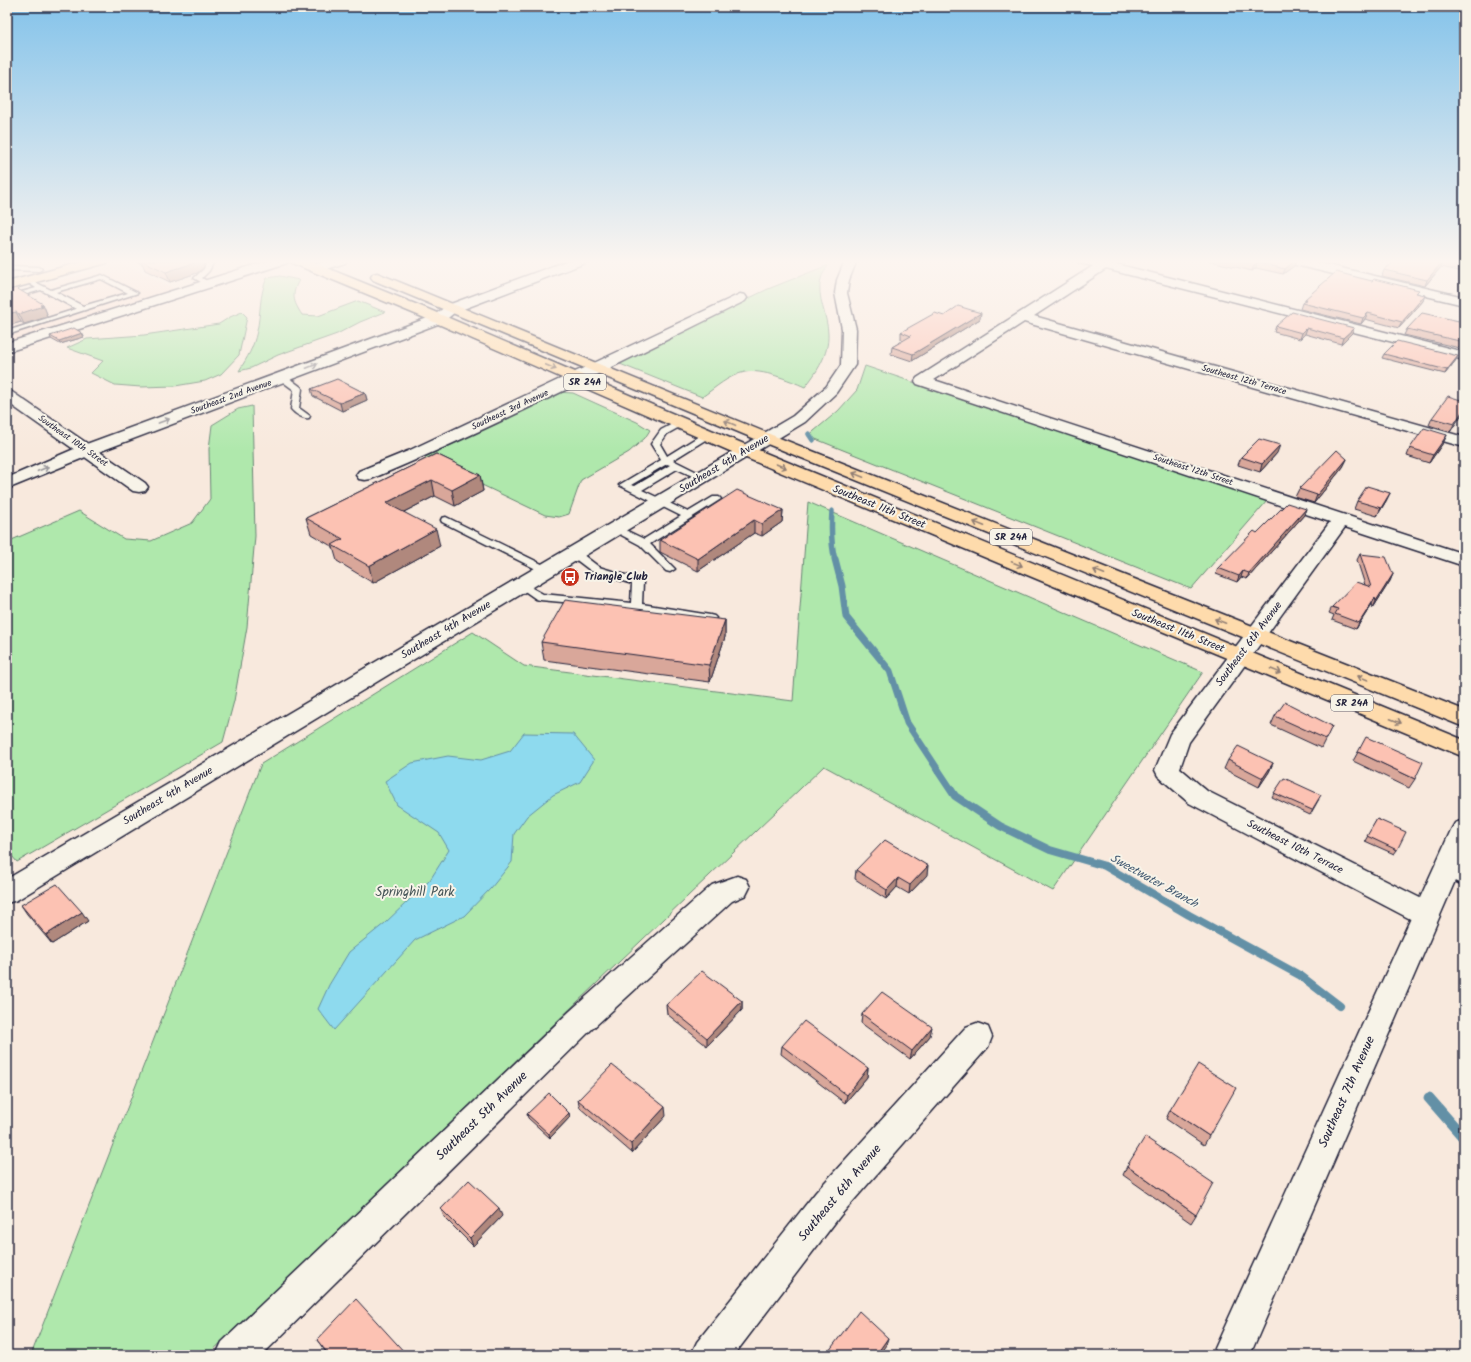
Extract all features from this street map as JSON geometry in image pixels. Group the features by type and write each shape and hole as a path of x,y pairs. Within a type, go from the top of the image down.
{"main road":[{"name":"Southeast 11th Street","path":"450,324 745,451 1464,749"},
{"name":"Southeast 11th Street","path":"491,324 766,438 1464,719"}],"street":[{"path":"7,348 84,324"},
{"name":"Southeast 2nd Avenue","path":"37,456 74,441 410,324"},
{"name":"Southeast 2nd Avenue","path":"7,484 87,450 282,377 413,324"},
{"name":"Southeast 3rd Avenue","path":"365,475 414,455 688,324"},
{"name":"Southeast 4th Avenue","path":"7,892 799,419 831,390 848,365 850,338 848,324"},
{"name":"Southeast 12th Street","path":"1013,324 922,381 1464,560"},
{"name":"Southeast 12th Terrace","path":"1046,324 1464,442"},
{"path":"1336,324 1464,356"},
{"name":"Southeast 10th Street","path":"7,395 139,487"},
{"name":"Southeast 6th Avenue","path":"1169,773 1167,770 1178,740 1341,520"},
{"name":"Southeast 10th Terrace","path":"1169,773 1198,797 1426,914"},
{"name":"Southeast 7th Avenue","path":"1231,1355 1426,914 1455,875 1464,830"},
{"name":"Southeast 5th Avenue","path":"235,1355 581,1020 722,893 737,887"},
{"name":"Southeast 6th Avenue","path":"710,1355 828,1204 977,1037"}],"lane":[{"path":"7,333 38,324"},
{"path":"282,377 298,389 295,409 306,416"},
{"path":"680,423 664,432 654,444 666,461 702,477"},
{"path":"689,516 624,484 666,461 707,435"},
{"path":"635,490 677,465"},
{"path":"644,544 716,499"},
{"path":"446,520 546,570"},
{"path":"615,529 644,544 670,569"},
{"path":"574,553 595,569 638,582 636,607"},
{"path":"521,585 540,597 636,607 710,618"}],"shaded area":[{"path":"7,324 73,324 7,344"}],"green space":[{"path":"219,324 246,324 239,355 221,374 205,381 175,386 141,387 115,385 91,373 103,361 67,348 87,339 144,335"},
{"path":"258,324 357,324 337,334 278,355 251,368 239,371 254,343"},
{"path":"697,324 827,324 828,334 827,349 818,369 805,387 784,378 752,371 733,376 702,397 620,364 622,360"},
{"path":"865,366 1267,501 1191,589 808,436 838,411 857,390"},
{"path":"557,392 573,393 637,422 650,430 645,438 629,452 581,480 569,514 559,517 545,515 419,455"},
{"path":"252,406 255,536 247,627 234,701 223,742 17,862 7,850 7,542 79,511 124,539 151,541 192,523 210,499 209,449 212,425 238,409"},
{"name":"Springhill Park","path":"808,502 1203,672 1053,891 824,766 208,1355 31,1355 261,764 473,632 524,666 793,701"}],"water":[{"path":"524,733 573,734 594,760 580,782 553,795 527,816 514,834 512,862 491,888 464,916 415,940 334,1030 318,1009 329,985 349,952 385,923 430,880 449,850 439,833 397,805 385,781 412,763 448,756 481,760 510,751"}],"building":[{"path":"916,324 963,324 913,354 892,347 911,336 901,332"},
{"path":"1279,324 1337,324 1354,328 1343,338 1307,328 1302,333 1276,326"},
{"path":"1412,324 1464,324 1464,342 1407,329"},
{"path":"74,328 82,333 59,341 50,336"},
{"path":"1397,341 1458,356 1447,370 1384,354"},
{"path":"337,379 365,393 340,403 311,389"},
{"path":"1448,396 1464,401 1464,409 1454,424 1432,418"},
{"path":"1424,428 1447,435 1433,455 1410,448"},
{"path":"1259,439 1280,445 1262,464 1241,457"},
{"path":"1337,450 1347,459 1317,495 1299,489"},
{"path":"436,454 480,475 452,490 432,480 386,503 436,529 369,566 332,545 343,539 306,518"},
{"path":"1367,486 1390,493 1381,508 1357,501"},
{"path":"737,490 783,510 762,524 754,520 698,559 660,540"},
{"path":"1287,503 1306,509 1249,573 1243,571 1239,576 1218,568 1254,531 1257,533"},
{"path":"1360,554 1386,557 1393,574 1376,601 1375,598 1359,623 1335,614 1338,609 1332,607 1356,582 1371,587"},
{"path":"565,600 725,620 709,665 541,642"},
{"path":"1285,702 1332,726 1326,739 1275,716"},
{"path":"1366,737 1423,762 1415,779 1358,752"},
{"path":"1238,746 1273,763 1263,778 1228,760"},
{"path":"1284,778 1321,795 1312,810 1274,793"},
{"path":"1377,819 1406,832 1397,850 1367,836"},
{"path":"885,840 928,866 910,885 898,878 887,890 856,870"},
{"path":"57,884 82,912 46,935 21,905"},
{"path":"702,971 742,1001 707,1038 666,1005"},
{"path":"882,992 932,1027 912,1051 862,1014"},
{"path":"804,1021 868,1068 847,1095 782,1046"},
{"path":"1198,1064 1236,1088 1209,1136 1170,1110"},
{"path":"612,1065 665,1107 631,1144 578,1100"},
{"path":"549,1093 569,1113 549,1134 527,1114"},
{"path":"1145,1137 1213,1183 1196,1215 1127,1166"},
{"path":"469,1180 499,1208 470,1238 441,1209"},
{"path":"356,1299 407,1355 329,1355 317,1340"},
{"path":"859,1311 888,1338 876,1355 826,1355"}],"waterway":[{"name":"Sweetwater Branch","path":"809,434 813,440"},
{"name":"Sweetwater Branch","path":"832,511 831,523 835,560"},
{"name":"Sweetwater Branch","path":"835,559 842,586 846,617 890,671 907,723 938,770"},
{"name":"Sweetwater Branch","path":"937,769 955,796 1000,826 1050,850 1105,866 1189,915 1301,976 1340,1006"},
{"name":"Sweetwater Branch","path":"1429,1098 1464,1138"}],"place":[{"name":"Triangle Club","path":"570,577"}]}
